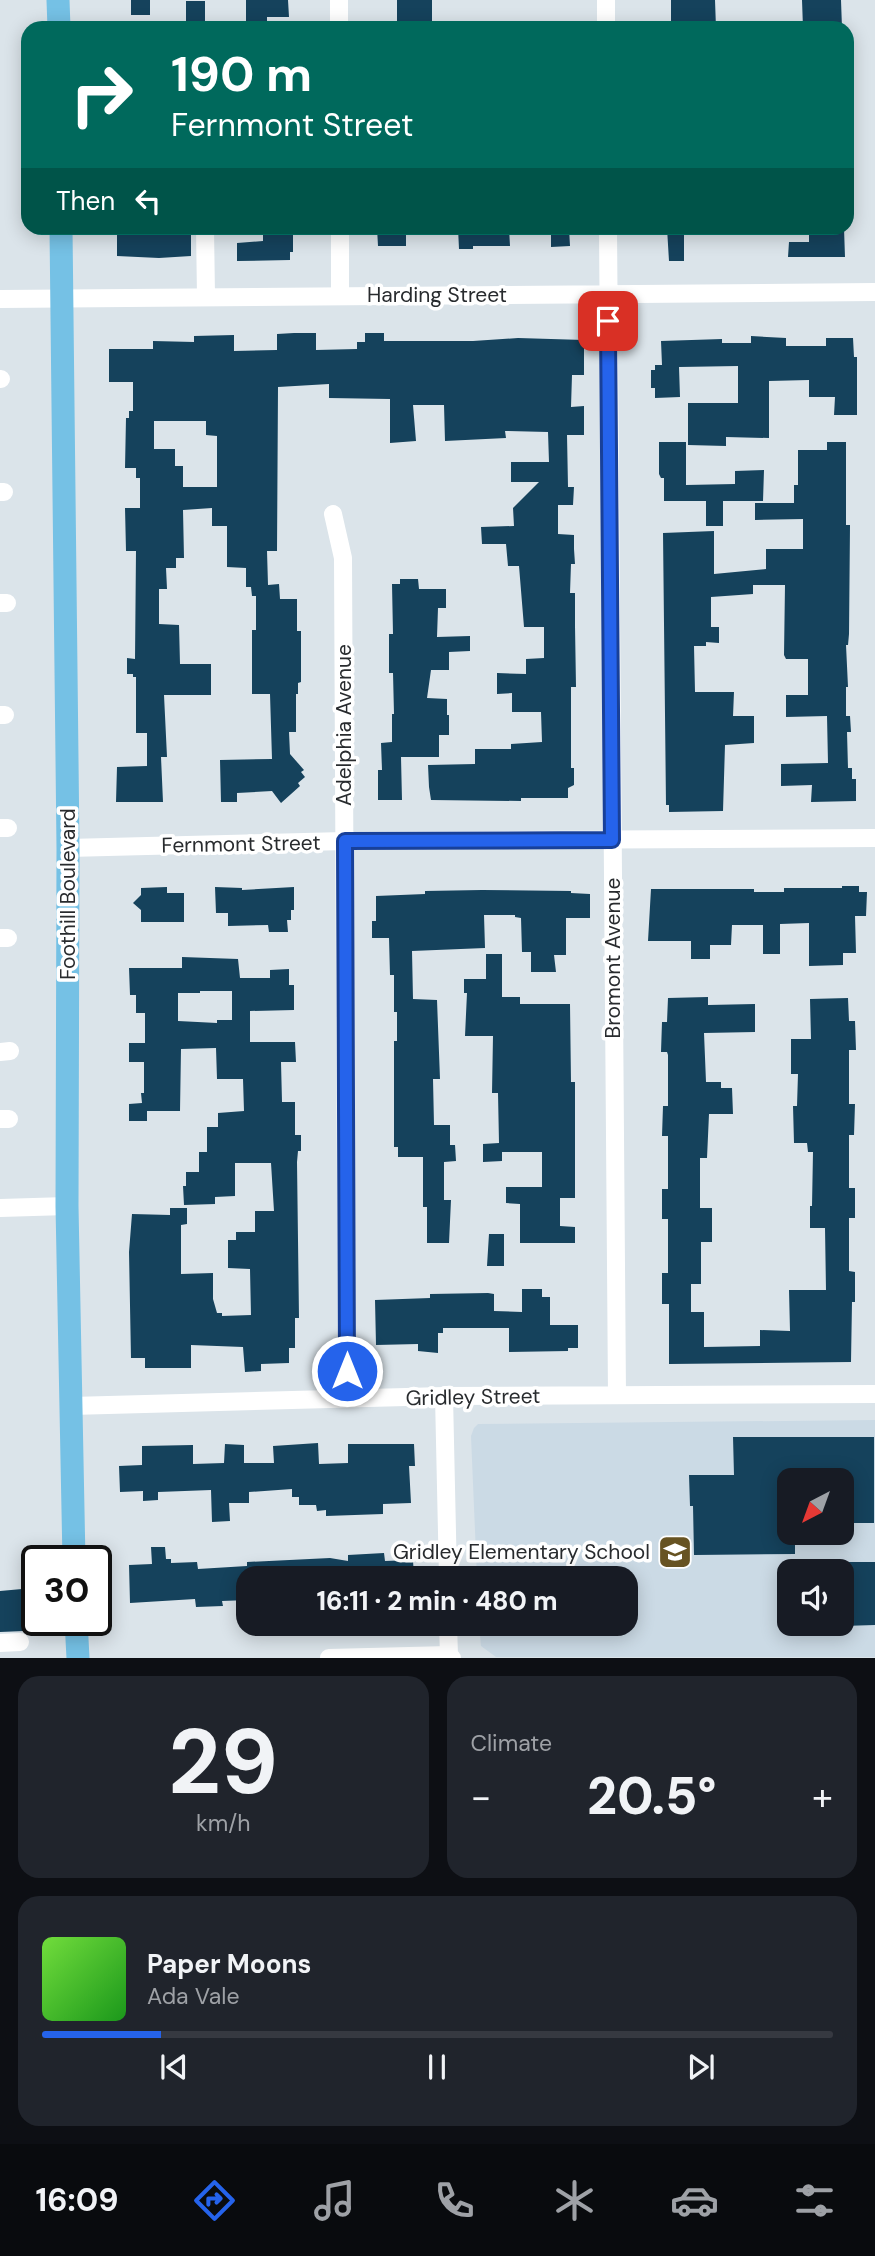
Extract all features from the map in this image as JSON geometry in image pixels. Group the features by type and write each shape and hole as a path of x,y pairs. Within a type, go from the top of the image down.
{"main road":[{"path":"58,0 59,21"},
{"name":"Foothill Boulevard","path":"61,235 68,848 67,1206 74,1545"},
{"path":"77,1636 78,1657"}],"street":[{"path":"338,0 339,21"},
{"path":"606,0 606,21"},
{"path":"205,235 206,296"},
{"path":"340,235 341,296"},
{"name":"Bromont Avenue","path":"608,235 617,1395"},
{"name":"Harding Street","path":"0,299 875,292"},
{"name":"Adelphia Avenue","path":"333,514 343,558 347,1399"},
{"name":"Fernmont Street","path":"68,848 345,841 875,838"},
{"path":"0,1208 67,1206"},
{"name":"Gridley Street","path":"71,1406 444,1396 875,1394"},
{"path":"444,1396 447,1566"},
{"path":"329,1657 451,1656 449,1636"},
{"path":"0,1643 20,1642"}],"shaded area":[{"name":"Gridley Elementary School","path":"875,1420 875,1657 496,1657 481,1646 480,1636 638,1636 638,1566 476,1566 471,1436 478,1424"}],"building":[{"path":"131,0 150,0 150,15 131,15"},
{"path":"246,0 288,0 289,17 246,21"},
{"path":"397,0 432,0 432,21 397,21"},
{"path":"671,0 715,0 716,21 671,21"},
{"path":"802,0 841,0 842,21 803,21"},
{"path":"186,1 205,1 205,21 186,21"},
{"path":"117,235 191,235 191,256 117,256"},
{"path":"263,235 293,235 290,260 237,261 237,243 263,241"},
{"path":"377,235 406,235 406,246 378,246"},
{"path":"458,235 509,235 510,246 473,246 473,249 459,249"},
{"path":"551,235 569,235 570,246 551,247"},
{"path":"667,235 684,235 684,261 669,261"},
{"path":"809,235 844,235 845,257 788,257 789,242 809,242"},
{"path":"316,333 316,350 357,349 357,342 365,342 365,333 384,333 384,341 518,338 584,340 584,375 572,375 571,407 584,406 584,435 567,435 568,487 574,487 573,505 558,505 558,534 574,535 575,564 571,564 570,593 575,593 576,687 571,687 571,768 574,768 574,785 568,788 568,798 521,798 521,801 431,800 429,787 428,765 475,764 475,749 511,749 511,744 542,742 541,712 512,712 512,693 497,694 497,673 526,674 526,659 544,658 544,627 524,627 519,566 508,566 506,544 482,544 481,527 514,526 513,508 539,482 511,482 511,462 549,462 548,432 505,431 506,438 445,441 444,405 413,405 416,441 390,443 390,399 329,398 329,384 278,387 277,551 267,551 268,585 279,584 280,599 297,599 297,631 301,631 301,682 298,683 296,694 296,732 289,732 290,754 304,770 301,772 305,777 298,783 300,786 281,803 272,791 237,793 237,802 221,802 220,760 272,759 270,694 252,694 252,630 256,630 256,596 252,596 251,587 246,587 246,568 227,567 227,526 212,526 212,508 183,510 184,558 176,558 176,568 166,568 167,589 159,589 159,624 179,625 180,664 211,664 211,695 164,695 167,757 161,757 163,802 116,802 117,767 147,766 147,733 136,733 136,677 127,674 127,658 135,659 136,551 126,551 125,508 140,508 140,478 136,478 136,468 125,468 126,418 129,418 129,411 133,411 133,382 109,382 109,349 153,349 153,341 194,342 194,336 234,335 234,351 277,350 277,334","holes":["154,421 206,421 206,435 217,436 217,487 183,487 183,466 175,466 175,449 154,449"]},
{"path":"751,336 786,338 786,346 826,346 826,338 853,338 854,357 857,357 857,415 834,415 835,397 809,397 809,380 769,381 769,438 726,437 726,446 688,445 688,403 738,403 738,366 679,367 680,397 655,398 655,388 651,388 651,370 655,370 655,365 662,365 661,341 722,339 722,343 751,343"},
{"path":"659,442 686,442 686,485 735,484 735,471 764,470 763,501 723,501 723,526 706,526 706,501 664,501 664,478 659,474"},
{"path":"827,442 846,442 846,525 850,525 846,716 850,716 851,732 847,732 848,768 852,768 852,779 856,779 856,801 811,802 812,785 781,786 781,764 828,763 827,716 786,717 786,695 808,695 808,659 786,659 784,655 785,585 753,585 753,594 711,597 711,627 719,627 719,643 706,642 706,646 694,646 695,692 734,692 733,716 754,716 754,743 725,745 723,811 669,812 669,805 666,805 663,533 714,531 714,574 766,569 766,549 803,549 803,519 755,520 755,503 794,503 794,485 798,485 798,450 827,450"},
{"path":"400,579 418,579 419,589 446,589 446,608 438,608 437,637 470,636 470,651 449,652 449,670 431,670 427,698 447,699 449,715 449,735 439,735 439,757 401,757 402,800 378,800 378,770 382,770 381,743 392,742 393,673 389,673 389,634 393,634 392,584 400,584"},
{"path":"859,886 859,892 867,892 866,916 855,916 856,953 843,953 843,965 809,966 809,923 780,924 780,954 763,954 763,925 732,925 731,945 710,945 710,959 691,959 691,941 648,941 651,889 754,889 754,892 784,892 784,888"},
{"path":"167,887 167,893 184,893 184,922 141,922 141,910 133,903 141,895 141,888"},
{"path":"215,887 242,890 294,887 294,910 291,910 291,920 287,920 288,932 269,932 268,925 228,926 228,913 216,913"},
{"path":"425,891 571,891 590,894 590,918 566,918 566,955 554,955 556,972 531,972 531,952 522,952 521,918 515,915 484,915 485,948 412,951 413,999 437,1000 440,1079 433,1079 434,1125 450,1125 450,1145 455,1145 456,1161 444,1162 444,1200 451,1200 449,1243 427,1243 427,1207 423,1207 423,1157 398,1157 398,1147 394,1147 394,1041 397,1041 397,1012 394,1012 394,975 390,975 389,938 372,938 372,921 376,921 376,896 425,894"},
{"path":"486,954 502,954 502,997 520,997 520,1004 570,1004 571,1082 575,1082 575,1198 560,1198 560,1226 575,1227 575,1243 520,1243 520,1204 506,1203 506,1187 542,1187 542,1152 502,1152 502,1161 483,1162 483,1144 499,1143 498,1093 492,1093 493,1036 465,1036 467,993 464,993 464,979 486,979"},
{"path":"182,957 238,959 240,978 270,978 270,970 289,969 289,985 294,985 294,1010 250,1011 250,1042 295,1042 296,1062 281,1062 282,1102 295,1102 295,1135 301,1135 301,1151 298,1151 297,1162 299,1318 295,1318 295,1348 289,1348 289,1363 261,1364 261,1371 245,1372 243,1347 191,1345 191,1368 145,1368 145,1358 131,1358 129,1252 132,1214 170,1215 170,1208 187,1208 187,1224 181,1225 181,1274 213,1273 213,1299 217,1313 222,1313 222,1316 251,1315 250,1269 228,1268 228,1240 236,1240 236,1232 255,1232 255,1211 274,1211 271,1163 235,1163 235,1196 215,1197 215,1204 184,1205 183,1186 186,1186 186,1172 199,1172 199,1152 207,1152 207,1127 218,1127 218,1113 244,1111 243,1079 217,1079 216,1048 181,1049 180,1111 147,1111 147,1121 129,1121 129,1104 142,1103 144,1062 129,1062 129,1043 145,1043 145,1013 136,1013 136,995 130,995 129,968 182,968","holes":["232,991 232,1020 217,1020 217,1023 178,1021 178,993"]},
{"path":"708,997 708,1005 755,1004 755,1032 704,1033 706,1082 721,1082 721,1088 732,1088 733,1114 709,1114 707,1158 700,1158 700,1208 712,1208 712,1242 701,1242 701,1284 691,1284 691,1312 704,1312 704,1347 760,1346 760,1330 790,1331 789,1290 826,1290 825,1228 810,1228 813,1152 808,1152 807,1143 794,1143 793,1106 797,1106 798,1074 791,1074 791,1039 811,1039 810,999 848,998 849,1021 855,1021 856,1050 849,1050 849,1104 855,1104 854,1135 849,1135 849,1188 855,1188 855,1218 849,1218 849,1271 855,1272 851,1362 669,1364 669,1304 662,1304 662,1273 668,1273 668,1219 662,1219 662,1189 668,1189 668,1136 662,1136 663,1106 668,1106 668,1055 667,1052 661,1052 662,1022 667,1022 668,998"},
{"path":"489,1234 504,1234 504,1266 487,1266"},
{"path":"522,1289 542,1289 542,1297 550,1297 550,1325 578,1325 578,1348 568,1348 568,1351 509,1352 509,1328 443,1328 443,1333 438,1333 438,1353 418,1351 418,1344 376,1345 375,1300 430,1298 430,1294 488,1293 494,1294 494,1311 522,1312"},
{"path":"733,1437 874,1437 874,1523 854,1523 854,1468 777,1468 777,1545 795,1545 795,1554 694,1555 689,1475 734,1475"},
{"path":"318,1443 319,1464 348,1463 348,1444 414,1444 415,1466 409,1466 411,1503 383,1504 383,1514 326,1516 326,1510 317,1511 316,1505 299,1505 299,1497 292,1497 292,1489 249,1492 249,1503 229,1503 230,1521 212,1522 211,1490 158,1492 158,1500 143,1501 143,1491 120,1492 119,1466 142,1465 142,1446 193,1445 193,1464 224,1463 225,1444 244,1445 244,1463 274,1463 273,1446"},
{"path":"151,1547 165,1547 166,1559 171,1559 171,1563 197,1562 198,1569 236,1567 236,1600 222,1601 223,1606 196,1607 195,1599 130,1603 129,1565 152,1564"},
{"path":"384,1553 385,1561 413,1560 413,1566 247,1566 247,1562 330,1558 348,1561 348,1555"},
{"path":"854,1562 875,1562 875,1625 854,1626"},
{"path":"21,1589 21,1631 0,1632 0,1591"}],"place":[{"name":"Gridley Elementary School","path":"675,1552"}],"route":[{"path":"347,1371 345,841 612,840 608,321"}]}
